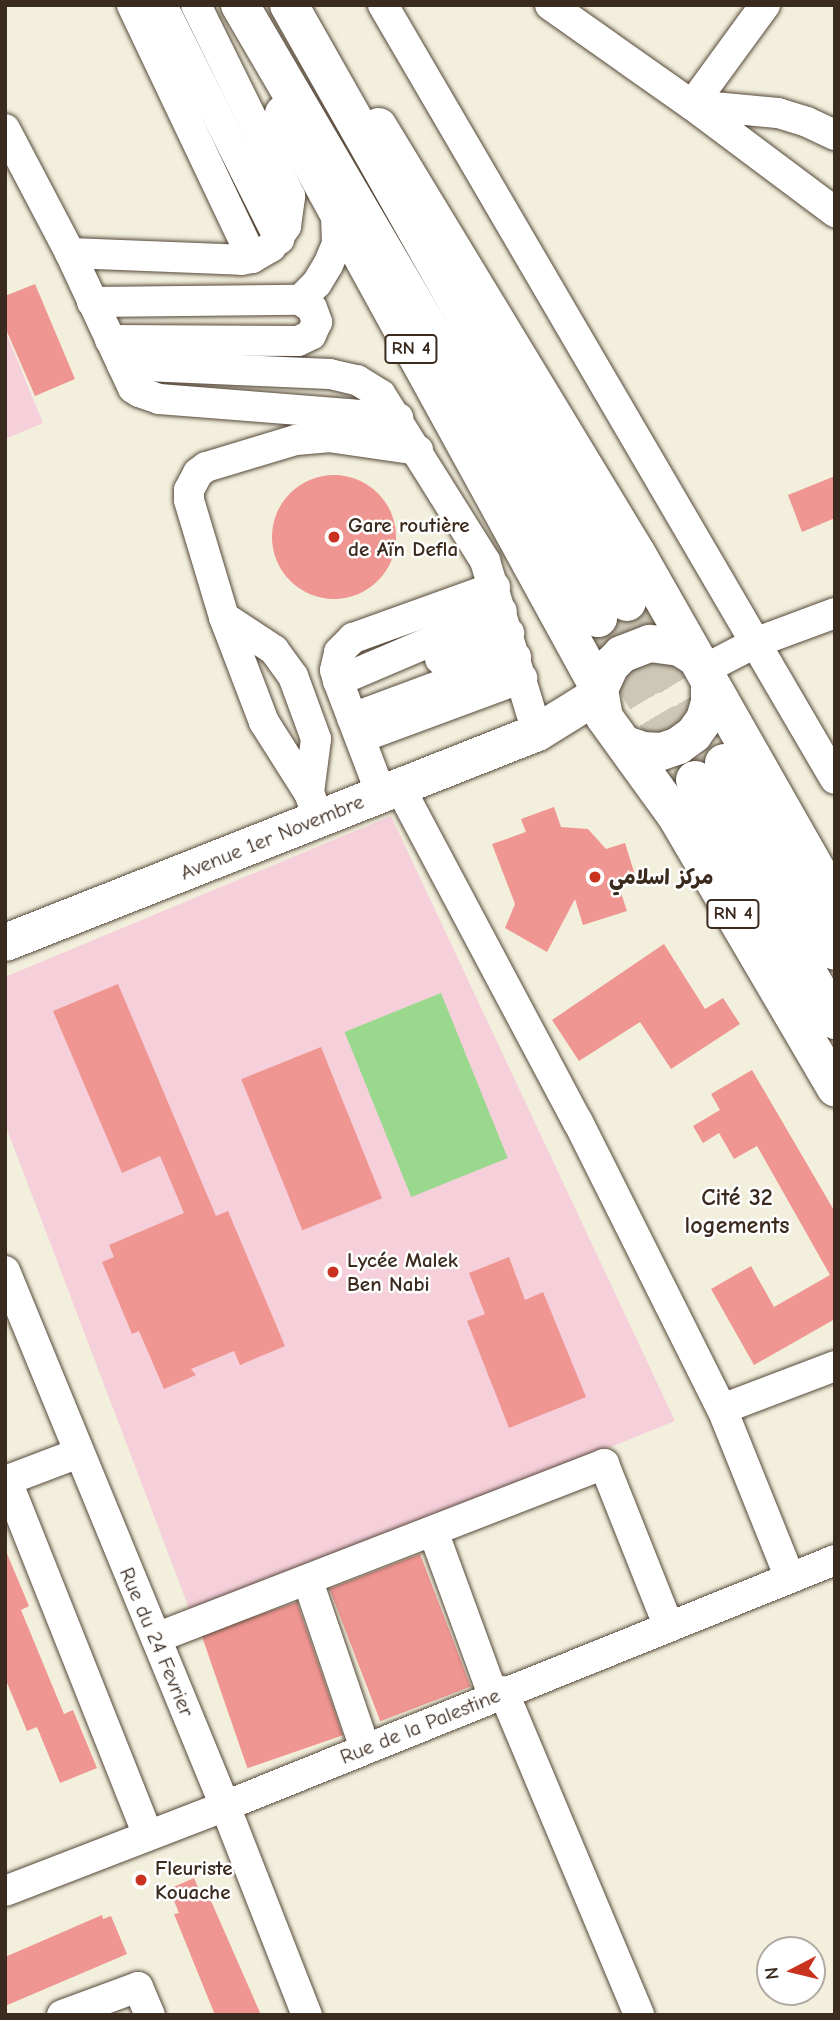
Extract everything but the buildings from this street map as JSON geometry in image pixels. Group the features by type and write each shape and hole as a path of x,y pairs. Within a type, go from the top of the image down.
{"highway":[{"name":"RN 4","path":"240,5 612,610 289,5"},
{"name":"RN 4","path":"835,951 709,772 835,1020"}],"main road":[{"name":"RN 4","path":"230,5 336,213 599,691"},
{"path":"305,5 636,552 835,903"},
{"path":"664,643 701,669 709,701 704,719 693,734 678,745 661,751 642,750 620,739 604,717 599,691 611,665 635,647 664,643"},
{"name":"Avenue 1er Novembre","path":"5,942 314,806 390,790 537,732 599,691"},
{"name":"Avenue 1er Novembre","path":"537,732 579,728 620,739"},
{"name":"RN 4","path":"620,739 675,815 835,1088"}],"street":[{"path":"132,5 252,258"},
{"path":"162,5 279,239"},
{"path":"70,253 229,260 252,258 279,239 290,211 290,196 196,5"},
{"path":"383,5 835,779"},
{"path":"550,5 835,212"},
{"path":"692,106 765,5"},
{"path":"203,89 231,77"},
{"path":"692,106 778,113 835,135"},
{"path":"5,129 70,253 116,352"},
{"path":"300,300 317,283 337,244 336,213"},
{"path":"92,302 300,300 312,308 317,322 311,335 298,341 116,352"},
{"path":"116,352 342,376 371,387 390,404 480,549 509,633 537,732"},
{"path":"314,806 268,732 224,617 189,500 192,481 206,467 312,438 418,450"},
{"path":"701,669 757,642 835,612"},
{"path":"224,617 274,650 288,667 314,733 314,806"},
{"path":"348,708 509,633"},
{"path":"348,708 509,633"},
{"path":"509,633 353,638 339,652 335,670 348,708 390,790 578,1122 722,1409 790,1578"},
{"name":"Rue du 24 Fevrier","path":"7,1278 225,1806 307,2015"},
{"path":"722,1409 835,1366"},
{"path":"79,1453 6,1481 148,1835"},
{"path":"156,1638 604,1464 668,1626"},
{"path":"433,1531 498,1693 639,2015"},
{"name":"Rue de la Palestine","path":"5,1891 225,1806 498,1693 835,1560"},
{"path":"308,1581 365,1748"},
{"path":"62,2015 138,1987 150,2015"}],"shaded area":[{"path":"5,330 43,423 5,439"},
{"name":"Lycée Malek Ben Nabi","path":"391,816 675,1421 192,1616 5,1124 5,977"}],"green space":[{"path":"441,993 508,1158 411,1197 345,1032"}],"tunnel":[{"path":"627,602 724,763"},
{"path":"598,618 692,776"}],"place":[{"name":"Gare routière de Aïn Defla","path":"334,537"},
{"name":"مركز اسلامي","path":"595,877"},
{"name":"Lycée Malek Ben Nabi","path":"333,1272"},
{"name":"Fleuriste Kouache","path":"141,1880"}],"district":[{"name":"Cité 32 logements","path":"737,1212"}]}
